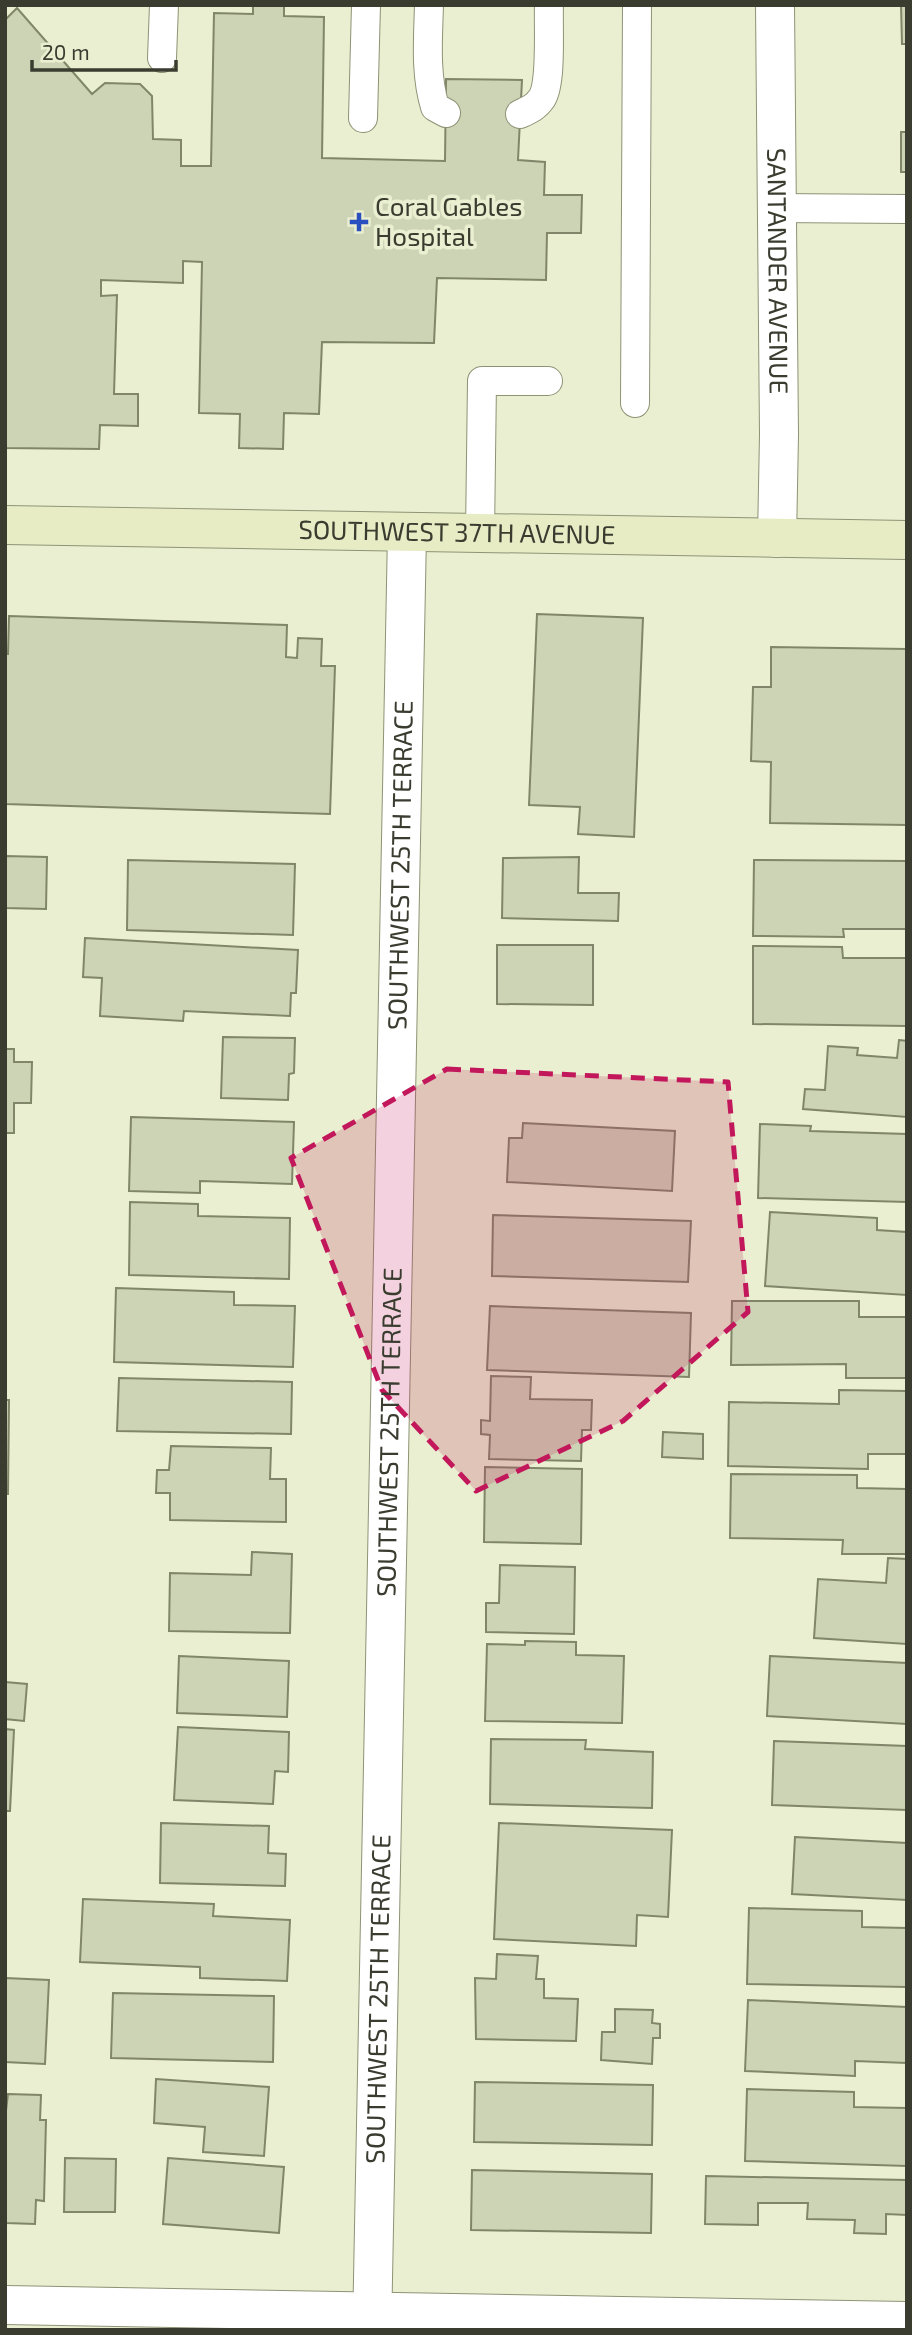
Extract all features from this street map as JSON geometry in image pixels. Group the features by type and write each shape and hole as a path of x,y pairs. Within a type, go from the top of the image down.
{"main road":[{"name":"SOUTHWEST 37TH AVENUE","path":"5,525 907,540"}],"street":[{"name":"SANTANDER AVENUE","path":"775,5 777,538"},
{"name":"SOUTHWEST 25TH TERRACE","path":"372,2320 407,533"},
{"path":"5,2305 372,2320 907,2321"}],"lane":[{"path":"162,58 164,5"},
{"path":"363,118 366,5"},
{"path":"429,5 429,89 435,107 446,113"},
{"path":"520,114 532,109 542,97 547,85 549,5"},
{"path":"635,403 637,5"},
{"path":"776,208 907,209"},
{"path":"480,534 482,381 548,381"}],"highlighted area":[{"path":"447,1069 728,1082 748,1312 623,1421 476,1491 382,1390 291,1158"}],"building":[{"path":"253,5 284,5 284,16 324,17 322,158 445,161 446,79 522,80 518,160 545,162 544,195 582,195 581,233 547,233 546,280 437,278 434,343 322,342 319,414 284,413 283,449 239,448 240,414 199,413 202,262 183,261 183,283 101,280 101,296 117,295 114,394 138,394 138,426 100,425 99,449 5,448 5,20 17,8 92,94 105,83 140,84 152,96 153,139 181,140 181,166 211,166 214,13 253,14"},
{"path":"901,5 907,5 907,44 902,44"},
{"path":"901,132 907,132 907,172 901,172"},
{"path":"537,614 643,618 634,837 578,834 580,807 529,805"},
{"path":"9,616 287,625 286,657 297,658 298,638 322,639 321,666 335,666 330,814 5,804 5,654 8,654"},
{"path":"771,647 907,649 907,825 770,823 771,762 751,761 753,687 771,687"},
{"path":"5,856 47,857 46,909 5,908"},
{"path":"579,857 578,893 619,893 618,921 502,918 503,858"},
{"path":"128,860 295,864 293,935 127,930"},
{"path":"754,860 907,861 907,929 843,929 844,937 753,936"},
{"path":"85,938 298,950 296,993 291,993 290,1016 184,1011 183,1021 100,1016 102,978 83,977"},
{"path":"497,945 593,945 593,1005 497,1004"},
{"path":"753,946 842,947 843,958 907,958 907,1026 753,1024"},
{"path":"223,1037 295,1038 294,1073 289,1074 288,1100 221,1098"},
{"path":"899,1040 907,1041 907,1117 803,1109 805,1089 825,1090 828,1046 858,1048 857,1055 897,1058"},
{"path":"5,1049 14,1049 14,1062 32,1062 31,1103 14,1103 14,1133 5,1133"},
{"path":"131,1117 294,1122 292,1184 200,1181 200,1193 129,1191"},
{"path":"523,1123 675,1131 672,1191 507,1182 509,1138 522,1138"},
{"path":"760,1124 811,1126 810,1131 907,1134 907,1202 758,1198"},
{"path":"130,1202 198,1204 198,1216 290,1218 289,1279 129,1275"},
{"path":"770,1212 877,1218 877,1230 907,1232 907,1295 765,1286"},
{"path":"493,1215 691,1221 688,1282 492,1276"},
{"path":"116,1288 234,1292 234,1305 295,1306 293,1367 114,1362"},
{"path":"732,1301 859,1301 859,1317 907,1317 907,1378 846,1378 846,1364 731,1365"},
{"path":"490,1306 691,1313 689,1377 487,1370"},
{"path":"491,1376 531,1377 530,1399 592,1400 591,1430 582,1430 581,1461 489,1459 490,1435 481,1434 481,1420 490,1421"},
{"path":"119,1378 292,1382 291,1434 117,1431"},
{"path":"839,1390 907,1391 907,1454 868,1454 868,1469 728,1466 729,1402 839,1404"},
{"path":"5,1400 9,1400 8,1494 5,1494"},
{"path":"663,1432 703,1434 703,1459 662,1457"},
{"path":"171,1446 271,1448 270,1479 286,1479 286,1522 170,1520 170,1493 156,1493 157,1470 169,1470"},
{"path":"485,1467 582,1469 581,1544 484,1542"},
{"path":"731,1474 857,1475 857,1488 907,1489 907,1554 842,1554 843,1540 730,1538"},
{"path":"252,1552 292,1554 290,1633 169,1631 170,1573 251,1575"},
{"path":"888,1558 907,1559 907,1644 814,1638 818,1579 886,1583"},
{"path":"500,1565 575,1567 574,1634 486,1632 486,1603 499,1603"},
{"path":"525,1641 576,1642 576,1655 624,1656 622,1723 485,1721 487,1644 525,1645"},
{"path":"179,1656 289,1661 287,1717 177,1713"},
{"path":"770,1656 907,1663 907,1724 767,1716"},
{"path":"5,1682 27,1684 24,1721 5,1719"},
{"path":"178,1727 289,1732 288,1772 275,1771 273,1804 174,1800"},
{"path":"5,1729 14,1730 10,1811 5,1811"},
{"path":"491,1739 586,1740 585,1749 653,1752 652,1808 490,1804"},
{"path":"774,1741 907,1746 907,1810 772,1805"},
{"path":"161,1823 269,1826 268,1853 286,1854 285,1886 160,1883"},
{"path":"499,1823 672,1830 668,1917 637,1915 636,1946 494,1939"},
{"path":"795,1837 907,1843 907,1900 792,1894"},
{"path":"83,1899 214,1904 213,1916 290,1920 287,1981 200,1978 200,1967 80,1962"},
{"path":"749,1908 862,1911 862,1927 907,1928 907,1987 747,1984"},
{"path":"497,1954 538,1956 536,1979 544,1979 544,1998 578,1999 576,2041 476,2039 475,1978 496,1979"},
{"path":"5,1978 49,1980 45,2064 5,2062"},
{"path":"113,1993 274,1996 273,2062 111,2058"},
{"path":"748,2000 907,2007 907,2063 855,2061 855,2076 745,2071"},
{"path":"615,2009 653,2010 652,2023 660,2024 660,2038 653,2038 652,2064 601,2060 602,2032 615,2032"},
{"path":"156,2079 269,2087 264,2156 203,2152 205,2127 154,2123"},
{"path":"475,2082 653,2085 652,2145 474,2142"},
{"path":"747,2089 854,2092 854,2107 907,2108 907,2166 745,2161"},
{"path":"8,2094 41,2095 40,2120 46,2120 44,2201 36,2200 35,2224 6,2223 5,2119"},
{"path":"65,2158 116,2159 115,2212 64,2212"},
{"path":"168,2158 284,2167 279,2233 163,2224"},
{"path":"472,2170 652,2174 651,2233 471,2230"},
{"path":"706,2176 907,2180 907,2215 886,2214 886,2234 854,2233 855,2220 807,2219 808,2203 758,2203 758,2225 705,2224"}],"place":[{"name":"Coral Gables Hospital","path":"359,222"}]}
